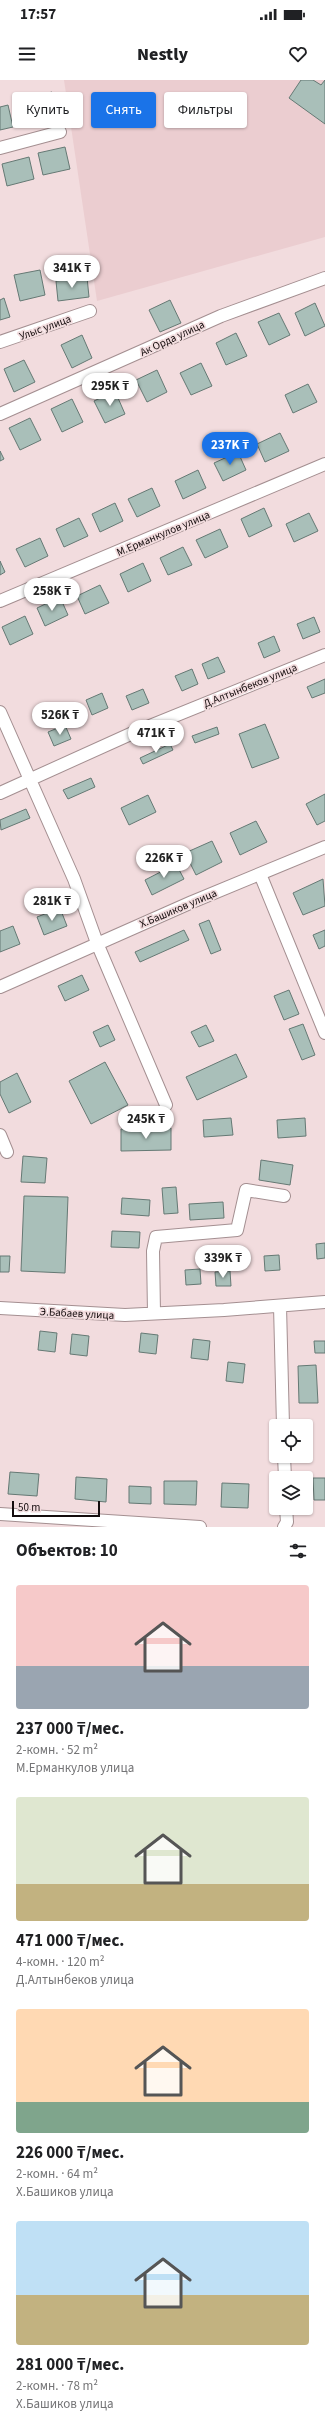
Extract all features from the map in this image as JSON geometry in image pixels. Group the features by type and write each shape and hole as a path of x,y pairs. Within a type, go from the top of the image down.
{"street":[{"path":"0,148 60,132"},
{"name":"Ак Орда улица","path":"0,414 221,316 325,278"},
{"name":"Улыс улица","path":"0,342 90,311"},
{"name":"М.Ерманкулов улица","path":"0,601 325,464"},
{"name":"Д.Алтынбеков улица","path":"0,793 136,732 325,655"},
{"path":"0,712 74,879 97,943 166,1105"},
{"name":"Х.Башиков улица","path":"0,987 97,943 325,847"},
{"path":"260,874 325,1033"},
{"path":"0,1136 7,1152"},
{"path":"154,1314 153,1251 156,1237 237,1230 246,1190 284,1196"},
{"name":"Э.Бабаев улица","path":"0,1308 125,1315 325,1302"},
{"path":"280,1306 283,1419"},
{"path":"0,1514 200,1527"},
{"path":"284,1527 287,1522 286,1515"}],"shaded area":[{"path":"64,80 325,80 325,237 97,301 71,128 83,128 83,92 66,92"}],"building":[{"path":"301,80 313,80 321,85 325,80 325,124 289,98"},
{"path":"8,105 12,127 0,130 0,107"},
{"path":"65,147 70,169 43,175 38,153"},
{"path":"29,157 34,179 7,186 2,164"},
{"path":"40,270 45,295 20,301 14,275"},
{"path":"87,277 89,297 58,301 56,281"},
{"path":"4,298 10,317 0,320 0,300"},
{"path":"170,300 181,323 160,332 149,310"},
{"path":"315,303 325,326 305,336 295,313"},
{"path":"279,313 290,335 269,345 258,322"},
{"path":"236,333 247,356 226,365 216,343"},
{"path":"82,335 92,358 72,368 61,345"},
{"path":"24,360 35,382 14,392 4,369"},
{"path":"201,363 212,386 191,395 180,373"},
{"path":"157,370 167,392 147,402 136,380"},
{"path":"308,384 317,402 293,413 285,395"},
{"path":"115,391 125,414 105,423 94,401"},
{"path":"72,399 83,422 62,432 51,409"},
{"path":"30,418 41,440 20,450 9,428"},
{"path":"280,433 289,451 265,462 257,444"},
{"path":"0,451 4,459 0,461"},
{"path":"238,452 246,470 223,481 214,463"},
{"path":"198,470 206,488 183,499 175,481"},
{"path":"152,488 160,506 137,517 128,499"},
{"path":"115,503 123,521 100,532 92,514"},
{"path":"264,508 272,526 249,537 241,519"},
{"path":"309,513 318,531 294,542 286,524"},
{"path":"79,518 88,536 64,547 56,529"},
{"path":"220,529 228,547 205,558 196,540"},
{"path":"40,538 48,556 25,567 16,549"},
{"path":"183,547 192,565 168,575 160,558"},
{"path":"0,561 5,572 0,575"},
{"path":"143,563 151,581 128,592 120,574"},
{"path":"100,585 109,603 85,614 77,596"},
{"path":"60,597 68,615 45,626 37,608"},
{"path":"25,616 33,634 10,645 2,627"},
{"path":"314,617 320,632 303,639 297,624"},
{"path":"274,636 280,651 264,658 258,643"},
{"path":"218,657 225,672 208,679 202,664"},
{"path":"192,669 198,684 182,691 175,676"},
{"path":"325,679 325,693 312,698 307,687"},
{"path":"143,689 149,703 132,710 126,696"},
{"path":"102,693 108,708 92,715 86,700"},
{"path":"265,724 279,758 252,768 239,734"},
{"path":"65,725 71,739 54,746 48,732"},
{"path":"217,727 219,734 195,743 192,736"},
{"path":"170,744 173,750 143,764 140,758"},
{"path":"91,778 95,787 68,799 63,790"},
{"path":"325,794 325,821 317,825 306,804"},
{"path":"148,795 156,812 129,825 121,808"},
{"path":"26,809 30,818 1,830 0,820"},
{"path":"256,821 267,842 240,855 230,833"},
{"path":"212,841 222,862 196,875 185,853"},
{"path":"176,864 184,879 152,895 145,880"},
{"path":"323,879 325,906 303,915 293,893"},
{"path":"60,908 67,926 44,935 37,917"},
{"path":"209,920 221,950 211,954 199,924"},
{"path":"13,926 20,944 0,952 0,931"},
{"path":"184,930 189,940 140,962 135,952"},
{"path":"325,930 325,946 319,949 313,935"},
{"path":"82,975 89,990 65,1001 58,986"},
{"path":"289,990 299,1014 284,1020 274,996"},
{"path":"303,1024 315,1055 302,1060 289,1029"},
{"path":"108,1025 115,1040 100,1047 93,1032"},
{"path":"206,1025 214,1041 199,1047 191,1032"},
{"path":"236,1054 247,1077 197,1100 186,1077"},
{"path":"105,1062 128,1105 91,1124 69,1081"},
{"path":"17,1073 31,1102 9,1113 0,1094 0,1082"},
{"path":"231,1118 233,1135 204,1137 203,1120"},
{"path":"305,1118 306,1136 278,1138 277,1120"},
{"path":"171,1128 171,1150 121,1151 121,1129"},
{"path":"23,1156 47,1158 45,1183 21,1182"},
{"path":"261,1160 293,1165 290,1185 259,1180"},
{"path":"176,1187 178,1213 164,1214 162,1188"},
{"path":"24,1196 68,1197 65,1273 21,1271"},
{"path":"122,1198 150,1200 149,1216 121,1214"},
{"path":"223,1202 224,1218 190,1220 189,1204"},
{"path":"112,1231 140,1232 139,1248 111,1247"},
{"path":"325,1243 325,1258 317,1259 316,1244"},
{"path":"279,1255 280,1270 265,1271 264,1256"},
{"path":"0,1256 10,1256 9,1272 0,1272"},
{"path":"200,1269 201,1284 186,1285 185,1270"},
{"path":"230,1271 231,1286 216,1286 215,1272"},
{"path":"40,1331 57,1333 55,1352 38,1350"},
{"path":"141,1333 158,1335 156,1354 139,1352"},
{"path":"72,1334 89,1336 87,1356 70,1354"},
{"path":"193,1339 210,1341 208,1360 191,1358"},
{"path":"314,1341 325,1341 325,1353 315,1353"},
{"path":"228,1362 245,1364 243,1383 226,1381"},
{"path":"316,1365 318,1403 299,1403 298,1366"},
{"path":"10,1472 39,1474 37,1496 8,1494"},
{"path":"76,1477 107,1479 106,1502 75,1499"},
{"path":"313,1478 325,1478 325,1500 314,1500"},
{"path":"164,1481 197,1481 196,1505 164,1504"},
{"path":"222,1483 249,1484 248,1508 221,1507"},
{"path":"129,1486 151,1487 151,1504 129,1503"}]}
